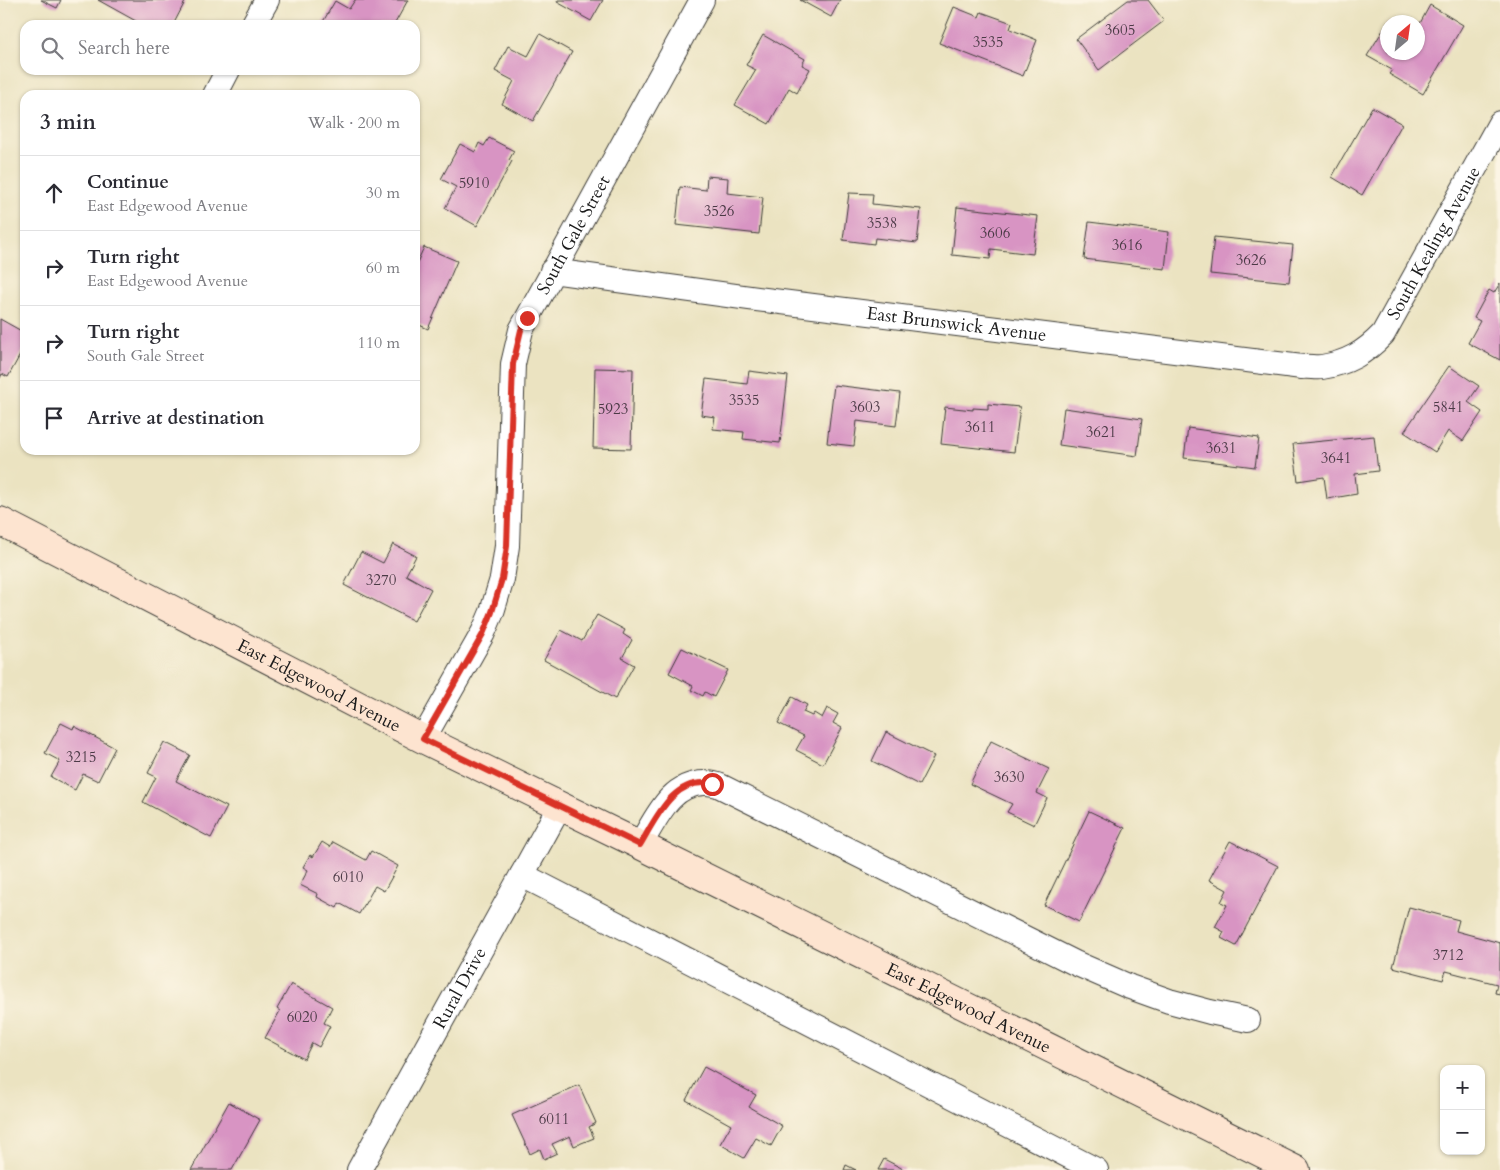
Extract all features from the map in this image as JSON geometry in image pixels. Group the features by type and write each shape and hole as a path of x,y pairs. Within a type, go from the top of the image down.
{"main road":[{"name":"East Edgewood Avenue","path":"0,521 423,739 1296,1170"}],"street":[{"path":"256,20 267,0"},
{"name":"South Gale Street","path":"423,739 483,634 496,601 502,579 507,551 512,377 514,357 521,330 702,0"},
{"path":"217,90 225,75"},
{"name":"South Kealing Avenue","path":"1357,355 1373,344 1388,326 1500,123"},
{"name":"East Brunswick Avenue","path":"552,271 757,299 1302,367 1319,368 1357,355"},
{"path":"640,845 666,803 678,791 683,788 706,783 718,785 1075,963 1130,987 1194,1008 1248,1020"},
{"name":"Rural Drive","path":"359,1170 560,806"},
{"path":"522,875 1096,1170"}],"building":[{"path":"41,0 61,0 57,8"},
{"path":"98,0 186,0 176,20 134,20"},
{"path":"355,0 408,0 397,20 324,20 335,1 349,9"},
{"path":"558,0 603,0 591,21 557,2"},
{"path":"800,0 840,0 831,17"},
{"path":"1128,0 1148,0 1164,21 1099,70 1076,39"},
{"path":"1430,5 1463,25 1423,94 1389,74 1392,70 1367,56 1380,35 1380,60 1425,60 1425,15"},
{"path":"954,7 979,17 981,12 1012,23 1010,29 1037,40 1023,76 939,43"},
{"path":"540,34 572,52 533,121 502,104 514,81 495,71 508,46 528,56"},
{"path":"763,35 805,59 802,65 810,69 797,93 789,88 769,124 735,105 756,70 746,65"},
{"path":"1372,107 1402,124 1362,195 1332,177"},
{"path":"489,138 514,151 509,160 512,161 477,226 445,208 456,187 441,179 460,144 475,152 479,143 484,146"},
{"path":"707,176 728,178 727,193 763,197 759,234 676,225 680,187 706,190"},
{"path":"849,193 873,194 872,204 921,209 917,243 875,238 874,244 843,240"},
{"path":"957,207 1038,216 1033,254 991,249 990,259 952,255"},
{"path":"1089,222 1169,232 1165,269 1084,259"},
{"path":"1214,237 1293,245 1289,282 1210,274"},
{"path":"424,247 457,261 428,329 420,325 420,256"},
{"path":"1500,283 1500,360 1468,343 1480,321 1474,318 1489,290 1494,293"},
{"path":"0,319 20,330 20,355 8,377 2,374 0,378"},
{"path":"1449,366 1479,386 1468,402 1482,412 1463,441 1448,431 1435,452 1404,432"},
{"path":"595,368 633,369 631,449 593,448"},
{"path":"749,371 788,376 780,443 743,439 744,432 713,429 715,417 701,415 706,379 747,384"},
{"path":"834,385 900,393 896,426 857,421 854,446 827,443"},
{"path":"988,404 1020,407 1014,452 941,444 945,407 973,410 973,408 988,409"},
{"path":"1064,408 1142,419 1137,456 1059,445"},
{"path":"1188,428 1259,438 1255,467 1184,458"},
{"path":"1374,436 1378,471 1355,474 1357,494 1327,499 1324,477 1298,481 1293,444"},
{"path":"393,544 416,556 406,575 431,589 414,621 344,585 361,552 383,563"},
{"path":"597,615 625,630 623,634 632,640 622,658 634,665 615,699 544,660 561,630 582,641"},
{"path":"682,648 728,670 714,697 705,692 703,696 691,690 693,686 669,673"},
{"path":"792,697 807,705 803,712 812,716 814,713 822,718 827,708 838,714 833,723 842,728 823,764 796,750 804,736 778,723"},
{"path":"61,723 73,729 74,726 115,748 98,781 83,774 75,790 51,777 60,761 45,753"},
{"path":"886,732 934,756 919,785 872,761"},
{"path":"991,741 1049,769 1037,793 1047,798 1034,825 1007,812 1012,804 970,784"},
{"path":"164,742 190,755 176,781 227,807 211,838 143,802 156,777 148,773"},
{"path":"1089,811 1125,828 1079,922 1044,905"},
{"path":"1230,841 1278,866 1236,946 1221,938 1224,932 1215,927 1227,905 1221,902 1227,890 1209,880"},
{"path":"322,842 330,847 333,842 366,860 371,851 398,866 384,891 375,886 359,914 339,903 337,908 317,897 318,894 300,885 308,870 303,867 310,855 313,857"},
{"path":"1409,907 1459,920 1456,931 1500,943 1500,994 1495,993 1497,984 1446,971 1443,980 1393,967"},
{"path":"291,984 332,1007 324,1023 330,1026 319,1047 312,1043 304,1059 265,1038 280,1011 277,1009"},
{"path":"704,1067 756,1095 749,1107 782,1126 771,1146 756,1138 744,1158 720,1144 731,1125 686,1100"},
{"path":"579,1085 596,1123 589,1127 594,1138 574,1146 570,1136 552,1144 557,1153 544,1159 540,1149 530,1154 512,1115"},
{"path":"229,1102 260,1120 232,1170 191,1170"},
{"path":"884,1159 905,1170 878,1170"},
{"path":"846,1165 856,1170 844,1170"}],"route":[{"path":"527,318 521,330 513,364 507,546 502,579 496,601 483,634 423,739 640,845 672,796 683,788 706,783 712,784"}]}
